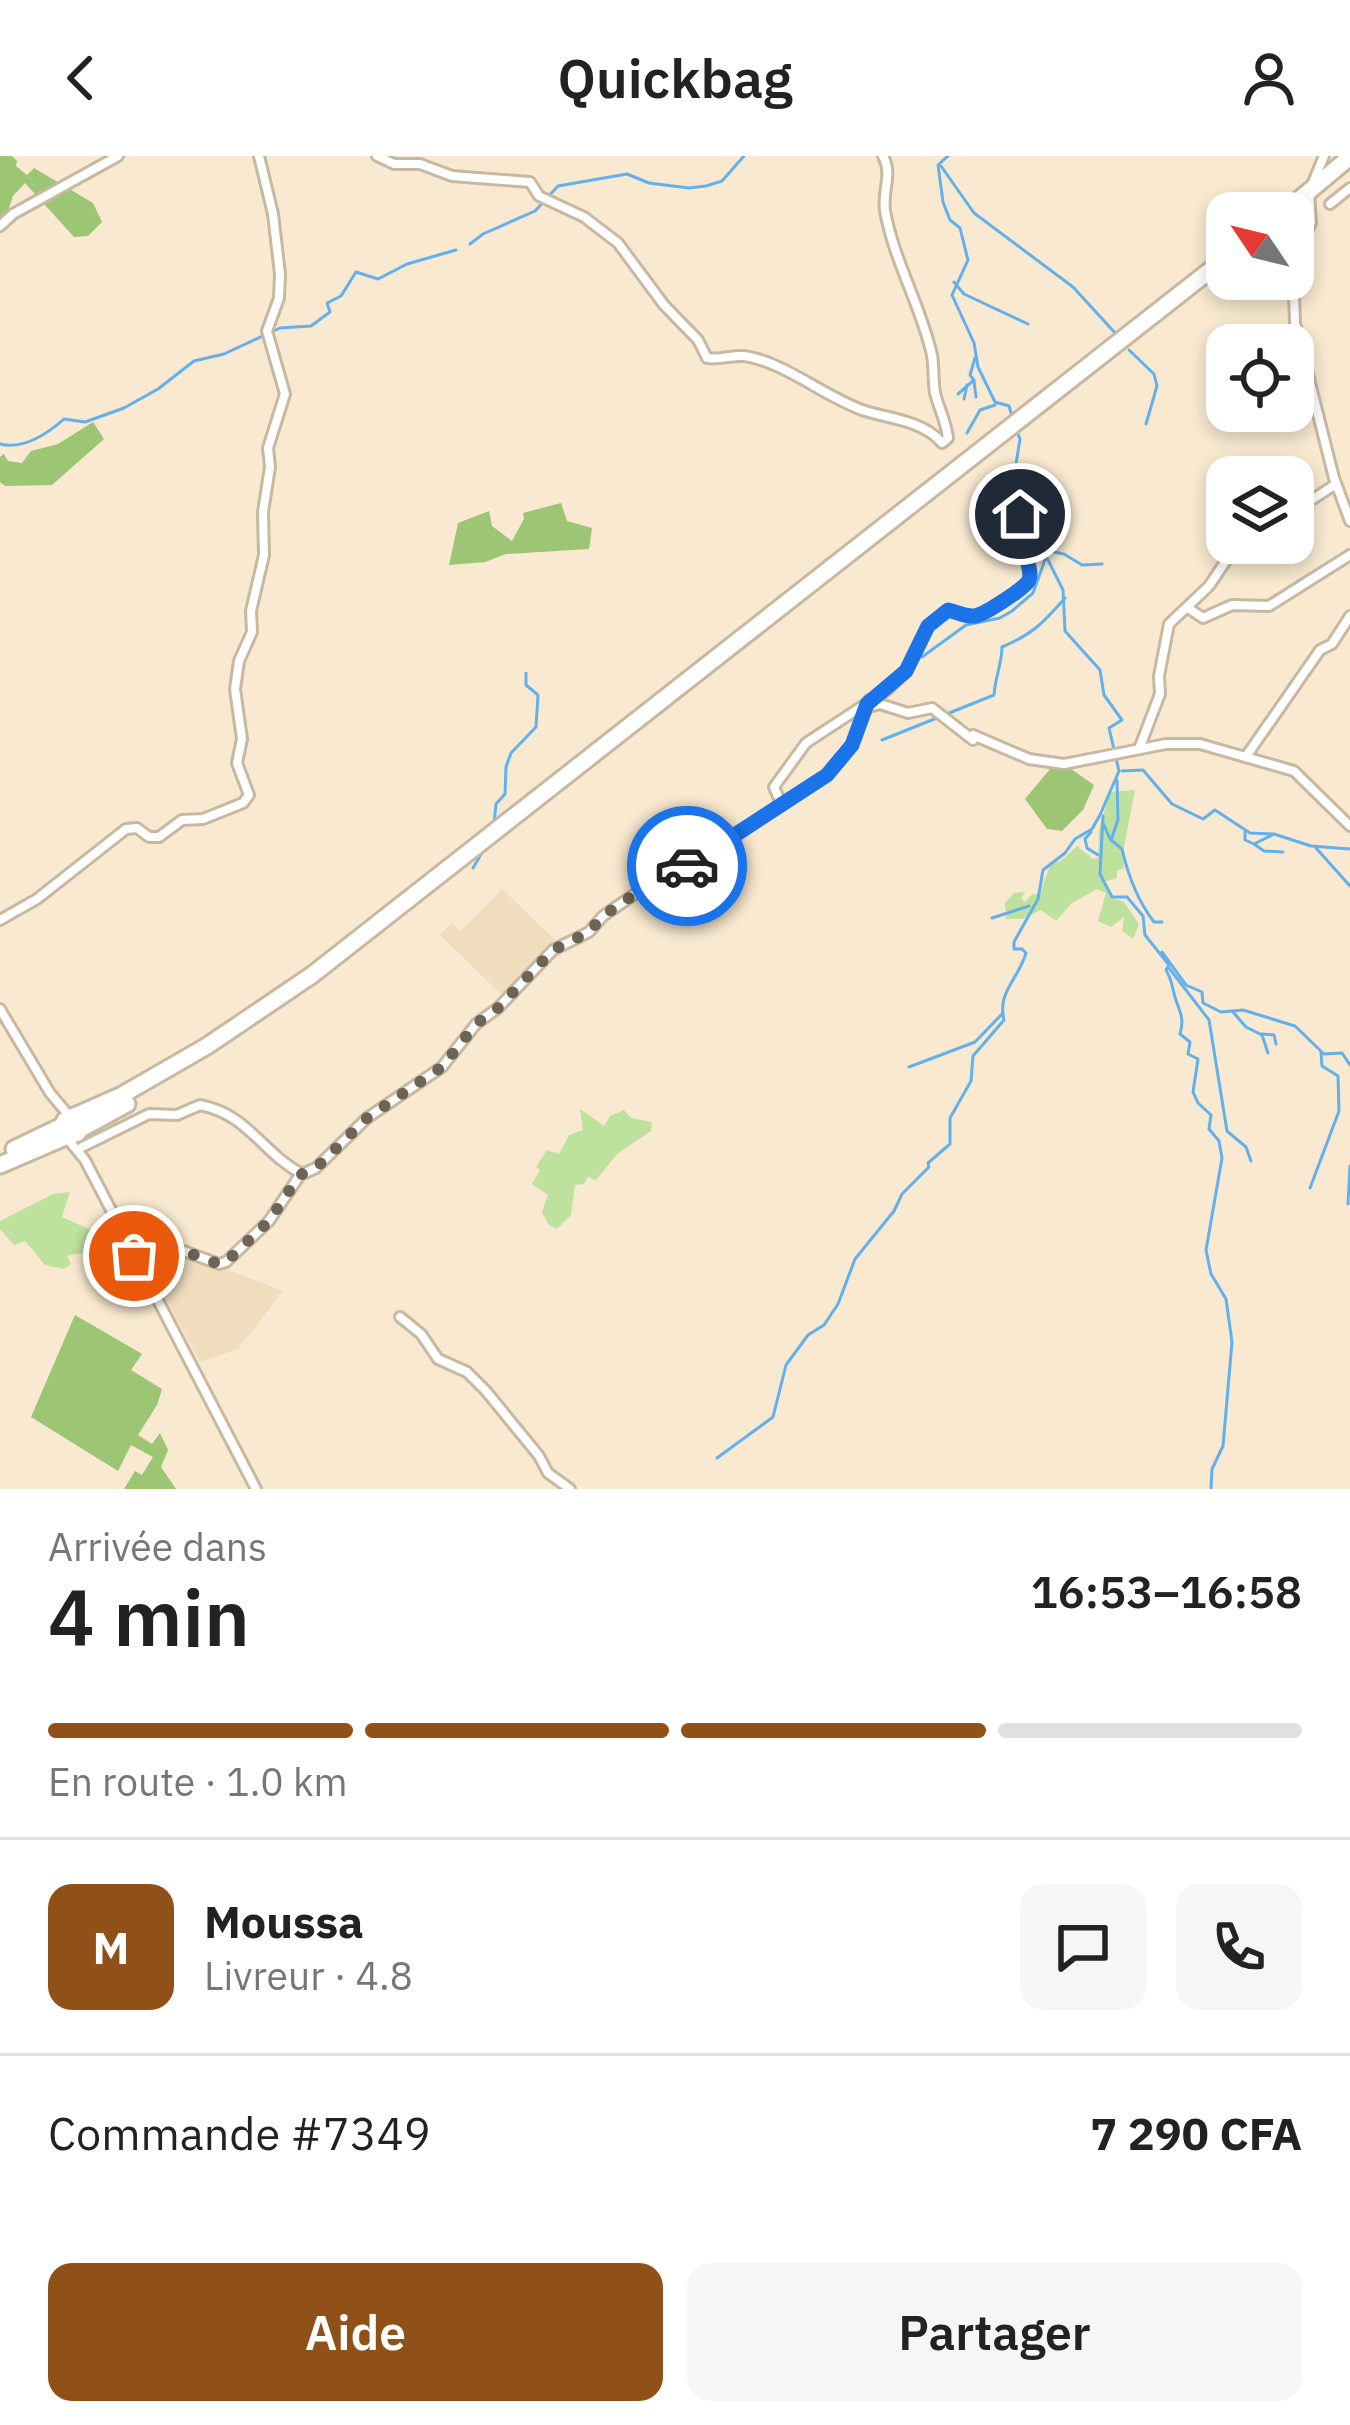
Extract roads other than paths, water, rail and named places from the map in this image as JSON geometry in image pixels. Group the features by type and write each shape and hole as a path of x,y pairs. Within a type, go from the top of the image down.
{"highway":[{"path":"1314,193 1350,157"},
{"path":"1314,194 1350,169"},
{"path":"0,1166 204,1060 302,995 1206,274"},
{"path":"1015,429 1206,284"},
{"path":"0,1155 72,1132"}],"street":[{"path":"0,226 118,156"},
{"path":"0,920 37,899 126,829 159,837 182,820 209,817 243,803 249,795 237,764 242,739 235,689 239,661 252,632 251,611 264,555 268,448 285,394 267,331 279,298 280,274 273,214 259,156"},
{"path":"377,156 452,176 530,182 539,196 584,217 618,244 701,344 706,358 747,357 827,386 848,404 932,430 942,443 948,438 936,395 932,353 892,243 884,197 889,167 883,156"},
{"path":"1312,192 1324,156"},
{"path":"1330,204 1350,188"},
{"path":"1294,300 1295,323 1350,521"},
{"path":"1314,498 1336,484"},
{"path":"781,803 774,787 806,743 864,706 906,671 928,626 941,613 953,610 970,617 988,613 1000,599 1027,584 1030,575 1020,514"},
{"path":"1188,608 1203,618 1232,604 1269,607 1350,555"},
{"path":"1139,749 1160,694 1169,624 1224,564"},
{"path":"1246,755 1320,650 1332,644 1350,616"},
{"path":"864,706 880,704 911,713 932,707 973,737 1042,762 1064,764 1190,743 1271,761 1304,778 1350,826"},
{"path":"134,1256 154,1257 170,1246 219,1264 226,1262 269,1221 302,1174 316,1168 367,1118 434,1081 476,1024 498,1008 536,966 551,959 559,946 589,932 635,894 699,860 827,775 852,745 864,706"},
{"path":"0,1009 72,1132 256,1489"},
{"path":"72,1132 149,1114 177,1115 200,1105 233,1115 302,1174"},
{"path":"72,1132 85,1160"},
{"path":"400,1317 421,1334 438,1359 463,1370 482,1387 548,1473 570,1489"}],"waterway":[{"path":"470,244 535,211 558,186 627,174 649,183 706,186 722,181 744,156"},
{"path":"948,156 938,165 943,202 950,220 960,228 968,260 952,295 995,402 1009,406 1013,420"},
{"path":"941,166 974,213 1073,287 1117,335"},
{"path":"0,444 26,443 64,419 85,422 124,408 194,361 224,354 280,328 311,326 330,312 327,303 341,296 356,272 378,279 407,264 456,250"},
{"path":"954,282 964,294 1028,324"},
{"path":"1129,350 1154,374 1157,386 1146,424"},
{"path":"958,394 974,380 970,375 975,358"},
{"path":"974,381 976,397"},
{"path":"964,399 967,385"},
{"path":"967,433 980,410 995,405"},
{"path":"717,1458 773,1417 786,1365 808,1335 824,1325 838,1304 855,1259 902,1194 950,1144 950,1118 971,1081 973,1056 1004,1020 1006,994 1026,953 1014,949 1014,942 1038,899 1043,870 1092,829 1119,771 1109,728 1122,720 1104,695 1100,670 1065,631 1063,590 1035,534 1034,511 1023,497 1015,470 1020,439 1016,429"},
{"path":"1044,550 1064,554 1082,565 1102,564"},
{"path":"922,657 966,625 1012,611 1033,593 1046,557"},
{"path":"882,740 994,695 1002,647 1037,627 1065,598"},
{"path":"494,823 496,804 505,794 511,753 536,727 538,695 526,685 526,673"},
{"path":"1122,771 1143,770 1172,804 1203,819 1215,810 1250,833 1350,849"},
{"path":"1117,780 1118,820 1111,840 1122,849 1148,914 1154,922 1162,922"},
{"path":"1103,816 1100,874 1112,897 1127,897 1143,916 1145,935 1169,965 1166,970 1182,1019 1180,1034 1190,1042 1188,1054 1198,1059 1193,1092 1211,1115 1209,1129 1219,1141 1222,1158 1206,1250 1211,1274 1226,1299 1232,1342 1223,1446 1212,1469 1211,1489"},
{"path":"1103,823 1110,839"},
{"path":"1091,832 1085,839 1087,848 1098,855"},
{"path":"1245,832 1245,840 1254,844 1272,835"},
{"path":"1254,844 1264,851 1283,852"},
{"path":"1316,848 1350,886"},
{"path":"473,868 484,849"},
{"path":"992,918 1029,906"},
{"path":"1162,952 1186,985 1202,992 1203,1003 1221,1012 1243,1010 1295,1026 1324,1054 1342,1053 1350,1065"},
{"path":"1169,968 1209,1020 1227,1131 1246,1147 1251,1161"},
{"path":"1233,1012 1246,1027 1262,1035 1268,1053"},
{"path":"909,1067 975,1042 1003,1013"},
{"path":"1262,1034 1274,1035 1276,1044"},
{"path":"1310,1188 1339,1111 1338,1076 1322,1066 1321,1053"},
{"path":"1348,1204 1350,1166"}]}
